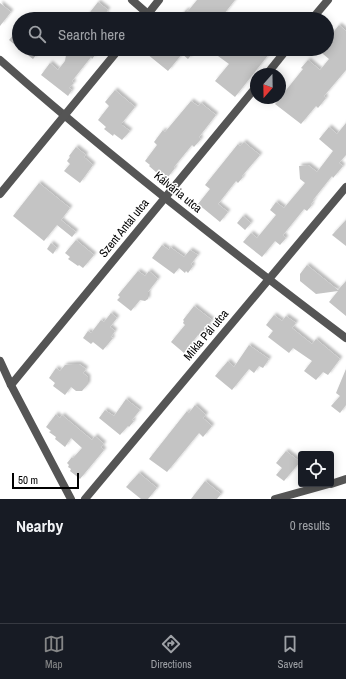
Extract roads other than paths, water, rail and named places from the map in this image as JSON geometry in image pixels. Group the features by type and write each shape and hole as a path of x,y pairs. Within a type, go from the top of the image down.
{"street":[{"path":"132,0 142,12"},
{"path":"149,12 159,0"},
{"path":"318,12 328,0"},
{"path":"0,194 113,56"},
{"path":"272,68 282,56"},
{"name":"Kálvária utca","path":"0,60 64,116 268,279 346,338"},
{"name":"Szent Antal utca","path":"11,386 250,94"},
{"name":"Mikla Pál utca","path":"85,499 346,187"},
{"path":"0,361 11,386 71,499"},
{"path":"334,483 346,479"},
{"path":"275,499 319,487"}]}
